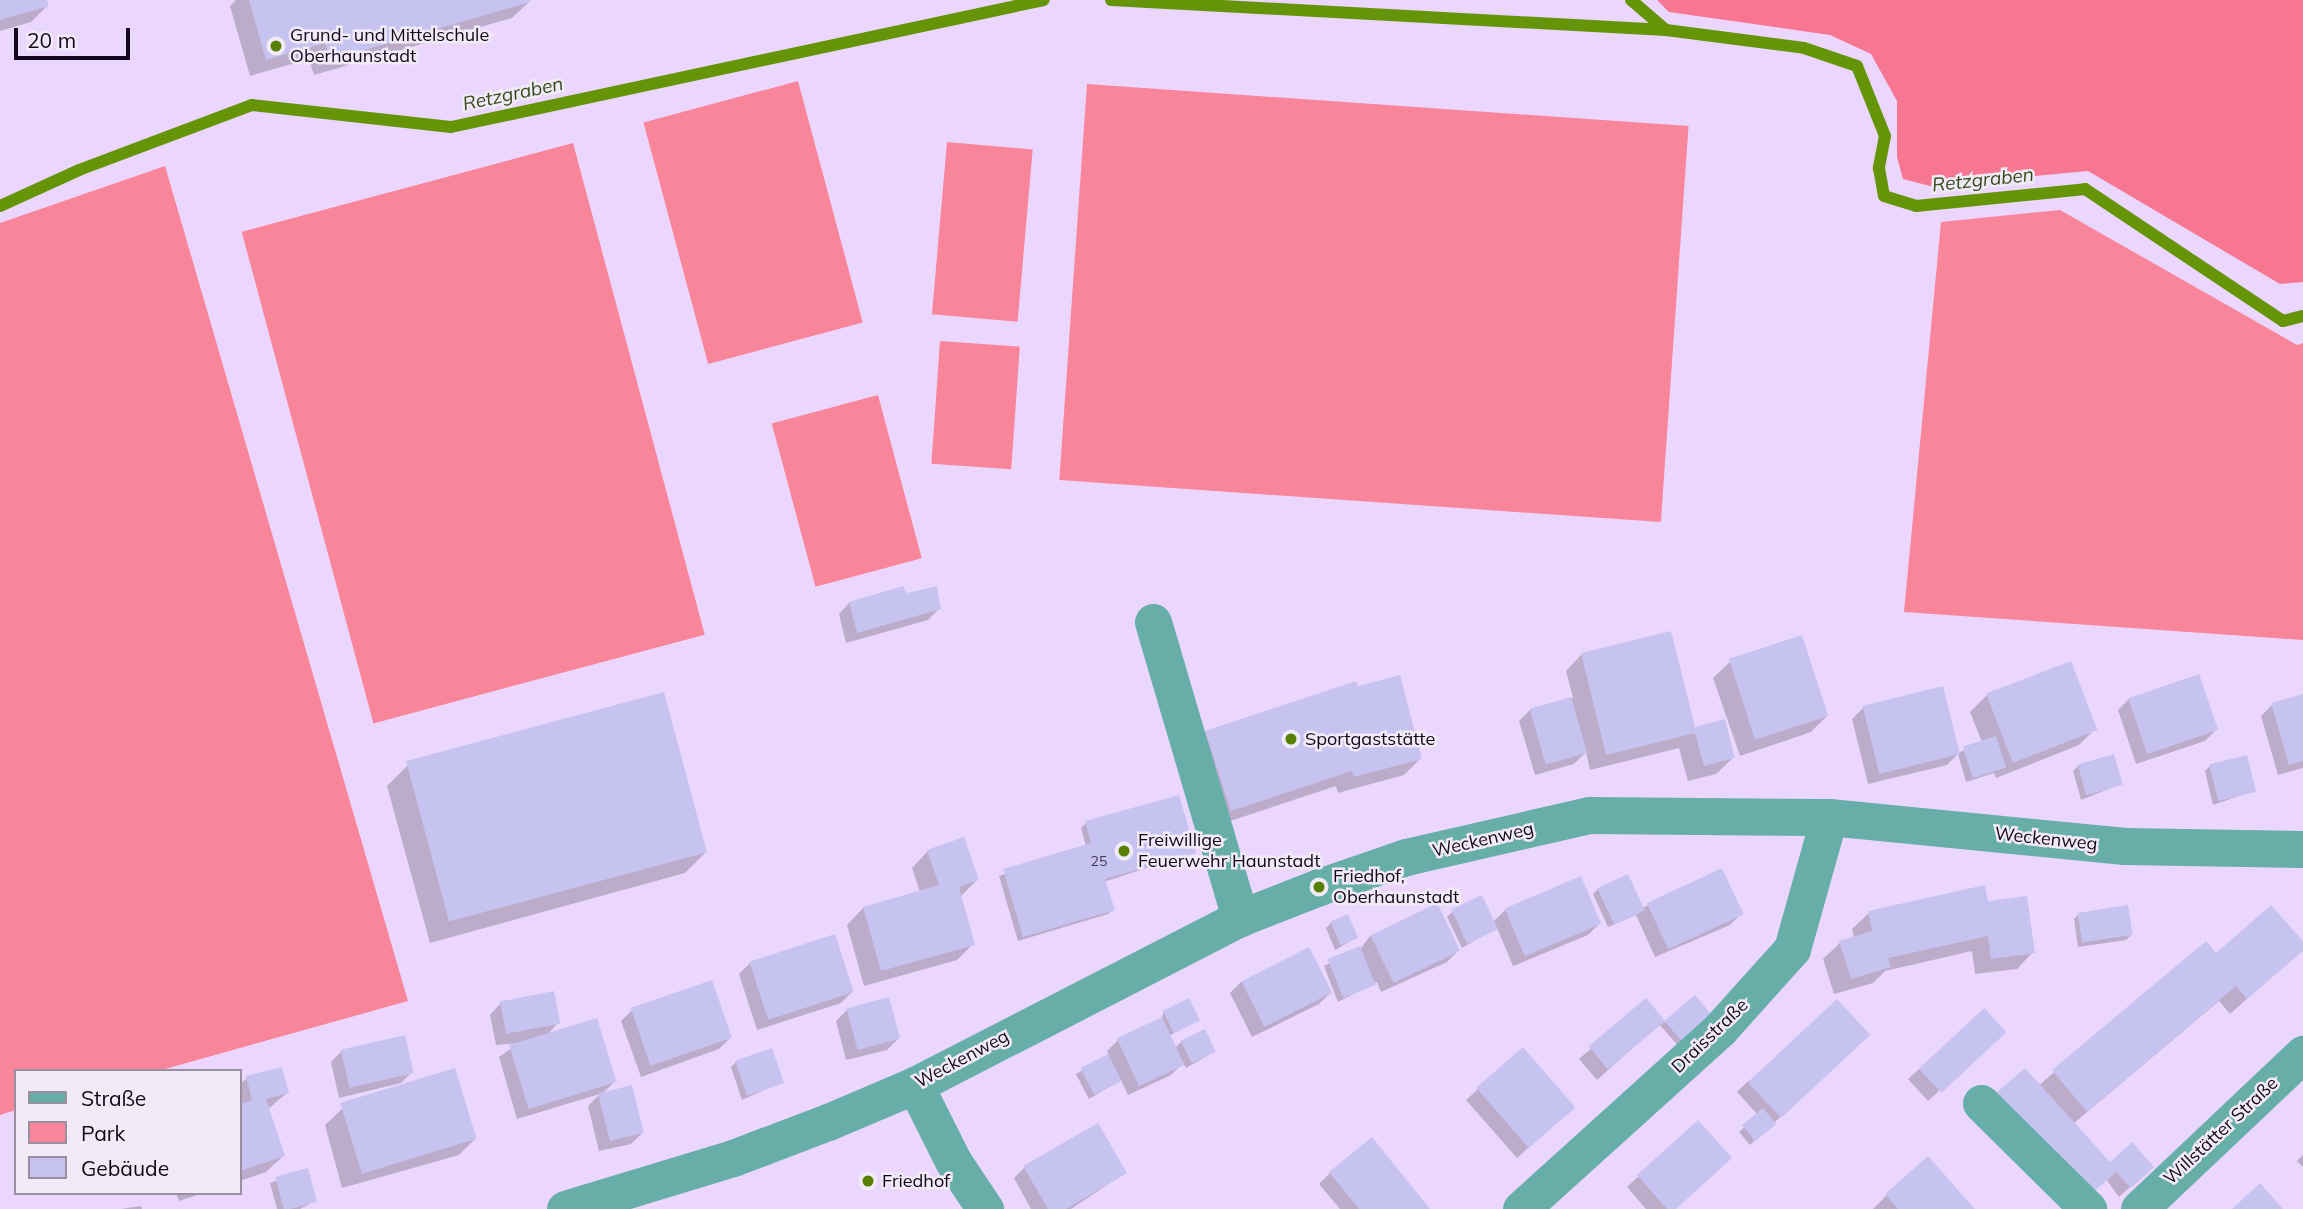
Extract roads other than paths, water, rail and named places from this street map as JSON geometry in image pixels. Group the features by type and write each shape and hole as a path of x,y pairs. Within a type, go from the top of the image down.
{"street":[{"path":"1153,622 1240,918"},
{"name":"Weckenweg","path":"565,1209 733,1157 915,1084 1240,918 1406,857 1590,816 1829,817 2125,846 2303,849"},
{"name":"Draisstraße","path":"1521,1209 1720,1029 1793,948 1829,817"},
{"name":"Willstätter Straße","path":"2139,1209 2303,1054"},
{"path":"915,1084 953,1161 985,1209"},
{"path":"1981,1102 2088,1209"}],"waterway":[{"name":"Retzgraben","path":"0,206 79,170 252,105 451,127 1044,0"},
{"name":"Retzgraben","path":"1111,0 1666,30 1804,48 1857,66 1885,136 1879,168 1884,196 1916,206 2085,189 2283,321 2303,316"},
{"path":"1631,0 1666,30"}],"place":[{"name":"Grund- und Mittelschule Oberhaunstadt","path":"276,46"},
{"name":"Sportgaststätte","path":"1291,739"},
{"name":"Freiwillige Feuerwehr Haunstadt","path":"1124,851"},
{"name":"Friedhof, Oberhaunstadt","path":"1319,887"},
{"name":"Friedhof","path":"868,1181"}]}
